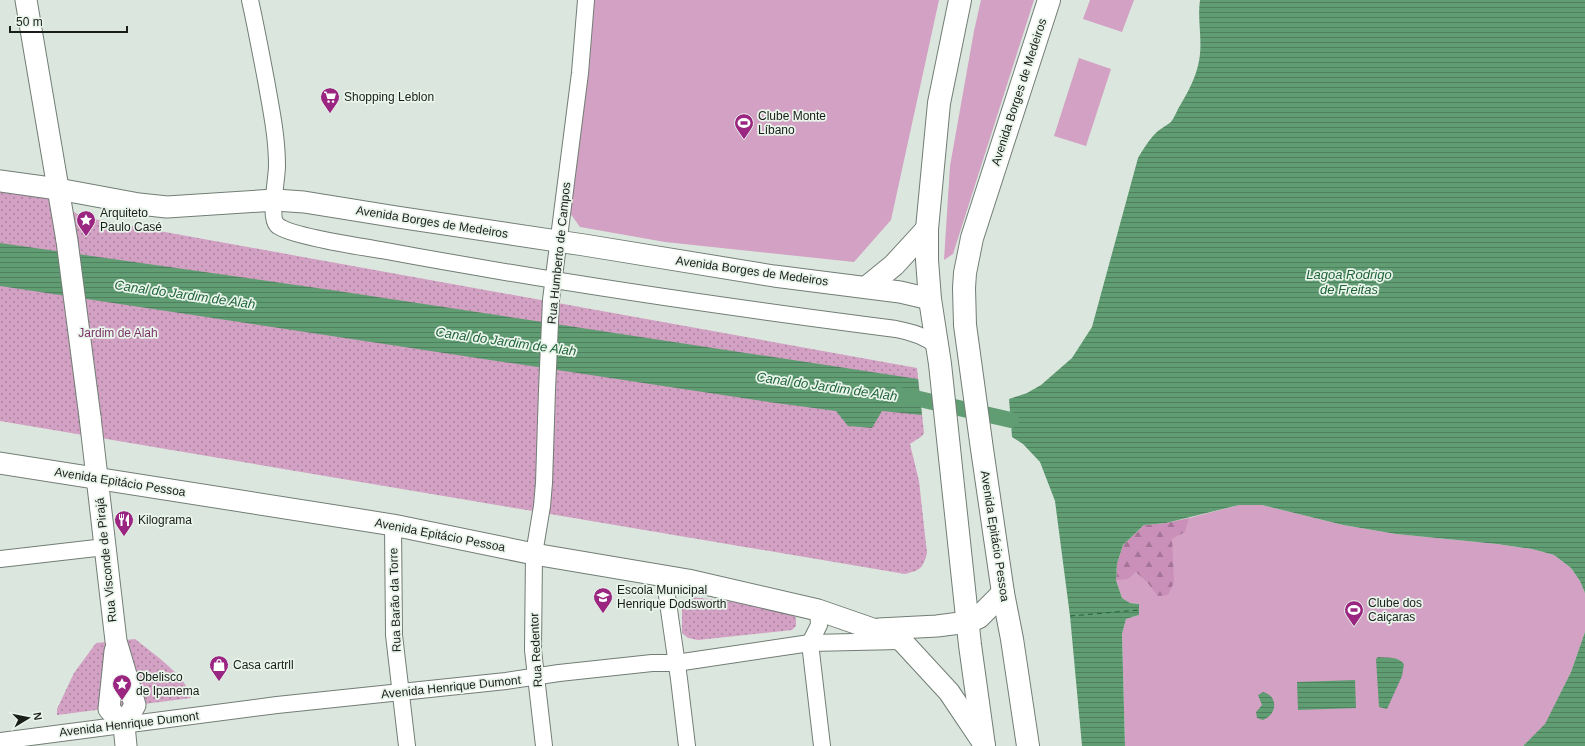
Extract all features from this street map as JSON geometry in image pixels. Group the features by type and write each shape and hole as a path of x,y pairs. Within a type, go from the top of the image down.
{"highway":[{"path":"960,0 939,103 927,229 927,260 930,299 947,306 954,311 959,315 965,325"},
{"name":"Avenida Borges de Medeiros","path":"965,325 965,273 972,238 1049,0"},
{"path":"867,287 894,265 927,229"},
{"name":"Avenida Epitácio Pessoa","path":"930,299 938,355 968,622 984,745"},
{"name":"Avenida Epitácio Pessoa","path":"965,325 1003,593 1012,639 1028,746"},
{"path":"968,622 979,617 1003,593"}],"main road":[{"name":"Rua Visconde de Pirajá","path":"26,0 67,241 90,417 116,641 135,705 124,725"},
{"name":"Avenida Borges de Medeiros","path":"0,181 58,189 167,208 275,200 304,202 396,218 559,241 774,276 867,287 930,299"},
{"name":"Avenida Epitácio Pessoa","path":"0,463 393,525 534,554 664,575 759,595 818,610 893,636 902,641 949,692 984,745"},
{"name":"Avenida Epitácio Pessoa","path":"874,629 937,626 968,622"},
{"path":"124,725 126,746"}],"street":[{"path":"250,0 276,135 277,167 274,220 276,224 290,231 318,238 451,263 769,313 896,329 917,334 930,340 938,355"},
{"name":"Rua Humberto de Campos","path":"534,554 543,496 547,390 554,280 580,73 586,0"},
{"name":"Rua Barão da Torre","path":"393,525 394,635 407,746"},
{"path":"0,559 105,547"},
{"name":"Rua Redentor","path":"534,554 533,650 544,746"},
{"path":"664,575 687,746"},
{"path":"818,610 819,625 810,643 822,746"},
{"name":"Avenida Henrique Dumont","path":"0,741 277,705 652,664 676,663 810,643 902,641"}],"green space":[{"name":"Clube Monte Líbano","path":"593,0 939,0 891,220 854,262 665,242 580,227 570,213 589,68"},
{"path":"981,0 1034,0 953,254 944,260 950,166"},
{"path":"1090,0 1134,0 1122,32 1083,19"},
{"path":"1079,58 1111,69 1086,146 1054,136"},
{"name":"Jardim de Alah","path":"0,189 46,194 82,217 917,368 924,433 910,444 919,481 927,553 924,562 918,570 905,574 0,421"},
{"name":"Clube dos Caiçaras","path":"1239,505 1262,505 1343,525 1396,534 1497,544 1532,549 1554,555 1571,568 1580,581 1585,593 1585,632 1571,672 1545,725 1523,746 1125,746 1122,634 1126,619 1139,615 1139,604 1130,603 1122,598 1116,580 1189,518"},
{"path":"1189,518 1185,532 1172,539 1174,582 1168,595 1158,596 1147,582 1136,572 1128,579 1116,580 1117,564 1123,545 1144,525 1166,523"},
{"path":"693,597 788,610 796,618 796,626 792,630 698,640 688,638 682,633 682,606"},
{"path":"135,639 176,674 188,690 191,698 57,715 57,709 74,673 96,643"}],"water":[{"name":"Lagoa Rodrigo de Freitas","path":"1200,0 1585,0 1585,593 1580,581 1571,568 1554,555 1532,549 1396,534 1343,525 1262,505 1239,505 1166,523 1144,525 1123,545 1117,564 1116,580 1122,598 1130,603 1139,604 1139,615 1126,619 1122,634 1125,746 1082,746 1070,616 1055,501 1040,462 1023,444 1012,437 1009,399 1027,393 1041,385 1072,358 1092,327 1138,158 1152,137 1171,122 1188,92 1196,74 1200,53"},
{"path":"0,243 338,291 918,379 922,415 882,411 872,428 848,426 836,411 0,286"},
{"path":"1585,632 1585,746 1523,746 1545,724 1571,672"},
{"path":"1378,657 1396,659 1402,661 1404,664 1402,676 1387,709 1379,707 1376,659"},
{"path":"1355,680 1356,708 1298,710 1297,682"},
{"path":"1263,692 1272,697 1274,706 1268,718 1263,720 1257,718 1256,712 1262,705 1258,695"}],"waterway":[{"name":"Canal do Jardim de Alah","path":"899,395 1011,420"}],"ferry route":[{"path":"1070,616 1139,610"}],"place":[{"name":"Shopping Leblon","path":"330,114"},
{"name":"Clube Monte Líbano","path":"744,140"},
{"name":"Arquiteto Paulo Casé","path":"86,237"},
{"name":"Kilograma","path":"124,537"},
{"name":"Escola Municipal Henrique Dodsworth","path":"603,614"},
{"name":"Clube dos Caiçaras","path":"1354,627"},
{"name":"Casa cartrll","path":"219,682"},
{"name":"Obelisco de Ipanema","path":"122,701"}]}
